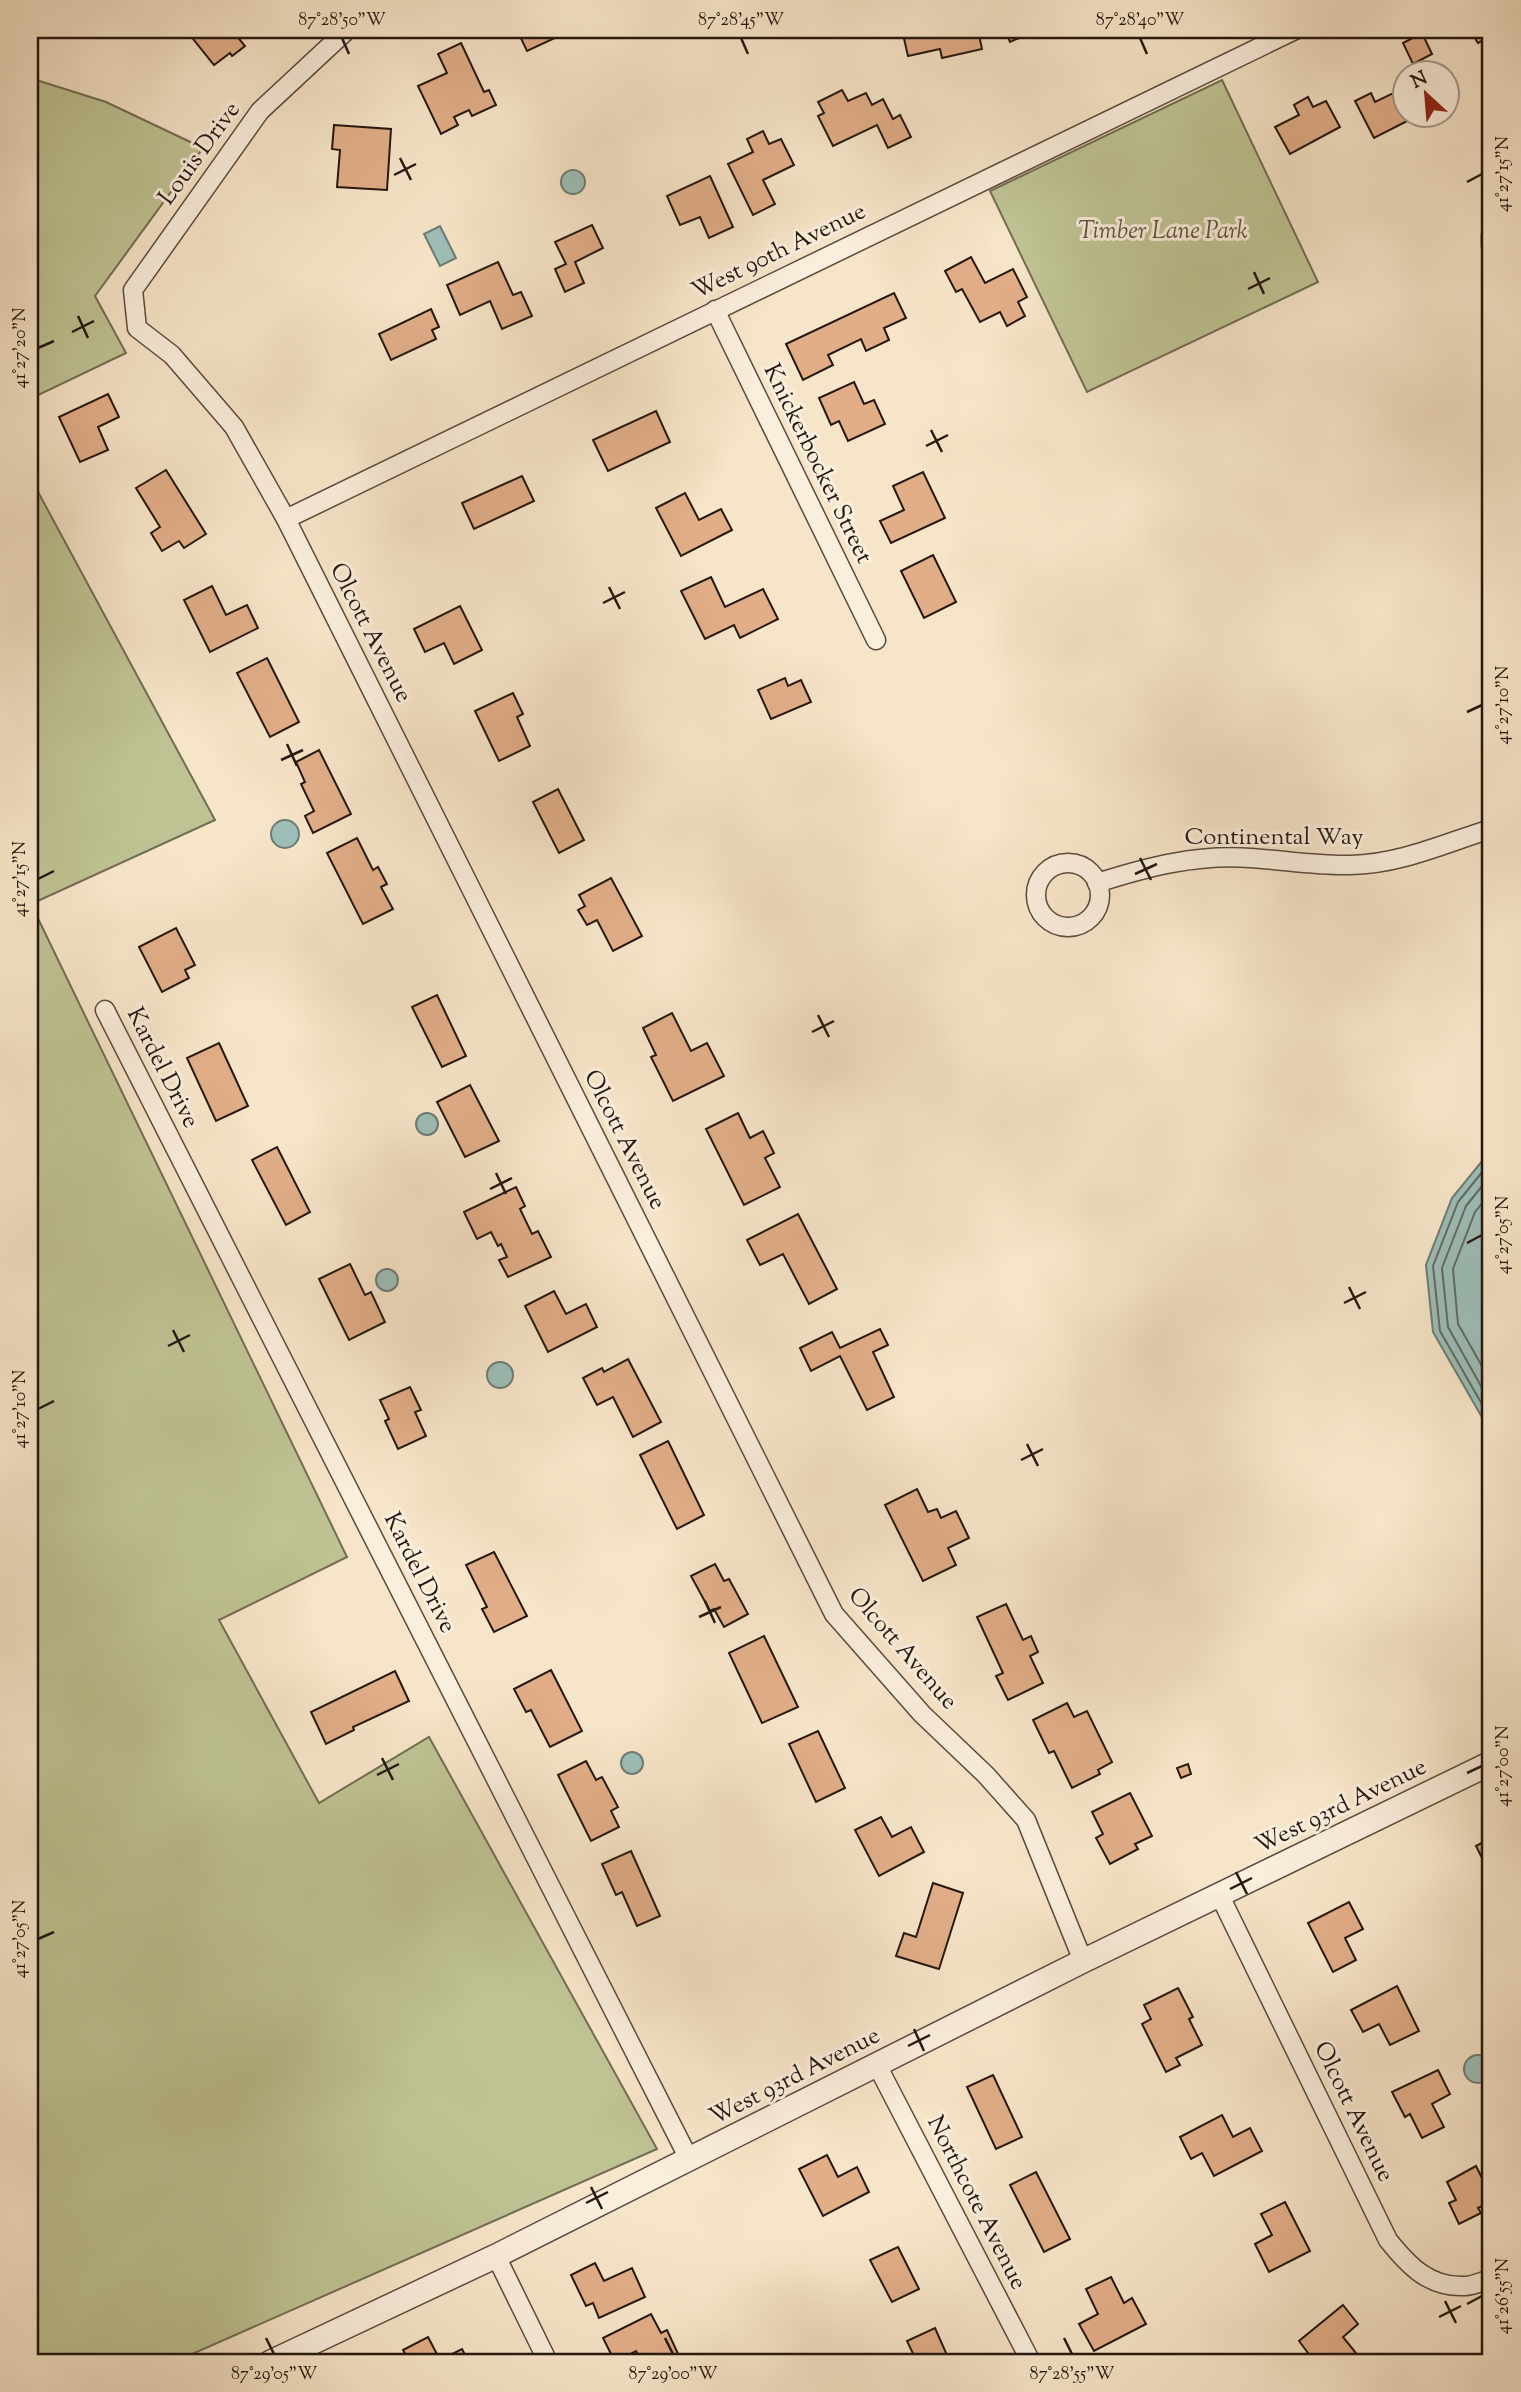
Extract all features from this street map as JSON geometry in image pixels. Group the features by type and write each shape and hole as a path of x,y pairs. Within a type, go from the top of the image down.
{"street":[{"name":"Louis Drive","path":"137,328 133,290 260,111 347,30"},
{"name":"West 90th Avenue","path":"286,519 1295,30"},
{"path":"1491,235 1491,246"},
{"name":"Knickerbocker Street","path":"715,310 876,640"},
{"name":"Olcott Avenue","path":"137,328 172,355 234,427 286,519 834,1614 922,1714 986,1775 1026,1820 1083,1961"},
{"name":"Continental Way","path":"1097,883 1149,867 1215,857 1250,858 1293,864 1352,865 1388,862 1491,829"},
{"name":"Kardel Drive","path":"105,1010 689,2159"},
{"name":"West 93rd Avenue","path":"271,2362 496,2256 1083,1961 1491,1763"},
{"name":"Olcott Avenue","path":"1220,1896 1388,2240 1408,2264 1431,2281 1465,2286 1491,2279"},
{"name":"Northcote Avenue","path":"877,2065 1031,2362"},
{"path":"496,2256 548,2362"}],"green space":[{"path":"30,78 106,102 203,148 95,296 126,353 30,399"},
{"name":"Timber Lane Park","path":"1222,80 1318,282 1087,392 990,191"},
{"path":"30,477 215,820 31,904 347,1557 219,1620 319,1803 429,1737 657,2149 174,2362 30,2362"}],"water":[{"path":"573,170 581,174 585,182 581,190 573,194 565,190 561,182 565,174"},
{"path":"440,226 456,258 440,266 424,234"},
{"path":"285,820 295,824 299,834 295,844 285,848 275,844 271,834 275,824"},
{"path":"427,1113 435,1116 438,1124 435,1132 427,1135 419,1132 416,1124 419,1116"},
{"path":"1491,1150 1491,1433 1433,1332 1426,1265 1452,1198"},
{"path":"387,1269 395,1272 398,1280 395,1288 387,1291 379,1288 376,1280 379,1272"},
{"path":"500,1362 510,1365 513,1375 510,1385 500,1388 490,1385 487,1375 490,1365"},
{"path":"628,1752 636,1752 643,1759 643,1767 636,1774 628,1774 621,1767 621,1759"},
{"path":"1478,2055 1488,2059 1492,2069 1488,2079 1478,2083 1468,2079 1464,2069 1468,2059"}],"building":[{"path":"186,30 232,30 245,46 214,65"},
{"path":"517,30 572,30 527,51"},
{"path":"902,30 978,30 982,49 942,58 940,49 908,56"},
{"path":"1005,30 1037,30 1010,42"},
{"path":"1470,30 1491,30 1491,35 1478,43"},
{"path":"1422,33 1432,54 1421,60 1411,60 1403,43"},
{"path":"461,43 484,92 489,90 496,105 472,116 469,110 454,117 458,125 441,134 418,86 447,73 438,54"},
{"path":"842,90 848,101 866,93 872,105 883,99 893,119 900,115 911,137 888,148 877,125 833,146 818,116 824,113 818,102"},
{"path":"1371,93 1375,102 1392,94 1392,129 1374,138 1355,101"},
{"path":"1308,97 1313,107 1326,101 1340,127 1290,154 1275,127 1299,115 1294,105"},
{"path":"334,125 391,129 387,190 337,187 340,150 332,149"},
{"path":"763,131 769,144 781,139 794,165 763,180 775,204 753,215 728,164 753,152 747,139"},
{"path":"710,176 733,227 709,238 700,217 680,225 667,196"},
{"path":"592,225 603,248 575,262 584,283 565,292 555,269 566,264 555,242"},
{"path":"971,257 985,283 1013,269 1027,297 1018,302 1025,316 1007,326 1000,312 980,322 962,289 956,292 945,271"},
{"path":"498,262 513,295 521,292 532,316 502,329 490,301 460,315 447,285"},
{"path":"894,293 906,318 884,328 889,340 866,351 861,339 828,355 833,365 803,380 786,344"},
{"path":"431,309 439,327 432,330 436,339 391,360 379,334"},
{"path":"854,382 864,404 874,400 885,424 848,441 839,421 831,425 819,398"},
{"path":"108,394 119,417 98,427 108,450 80,462 59,417"},
{"path":"656,411 670,442 608,471 593,440"},
{"path":"166,470 206,534 184,548 179,541 162,551 151,533 160,527 136,488"},
{"path":"923,472 945,518 891,543 880,521 904,510 893,486"},
{"path":"522,476 534,501 474,529 462,503"},
{"path":"685,493 699,520 721,509 732,530 681,556 656,508"},
{"path":"933,555 956,602 924,618 901,571"},
{"path":"711,577 725,607 763,589 778,619 740,638 734,625 705,639 681,591"},
{"path":"212,586 226,615 247,605 258,628 210,652 184,600"},
{"path":"460,606 482,650 454,664 444,643 425,652 414,629"},
{"path":"267,658 299,722 270,737 237,673"},
{"path":"785,678 788,686 801,680 811,702 771,719 758,690"},
{"path":"513,693 523,714 517,717 530,746 499,761 475,711"},
{"path":"319,750 351,814 313,833 305,816 314,811 301,784 305,782 296,762"},
{"path":"558,789 584,840 559,853 533,802"},
{"path":"357,838 373,870 378,867 387,884 381,887 393,909 363,924 327,853"},
{"path":"611,878 642,936 613,951 597,920 587,925 578,910 585,906 579,895"},
{"path":"176,928 195,965 185,970 189,978 162,992 139,947"},
{"path":"437,995 466,1056 442,1067 412,1007"},
{"path":"672,1013 691,1051 707,1043 724,1076 673,1101 651,1057 656,1055 643,1028"},
{"path":"219,1043 248,1106 216,1121 187,1058"},
{"path":"470,1085 499,1141 465,1157 437,1102"},
{"path":"738,1113 750,1138 763,1131 774,1153 765,1158 780,1187 744,1205 706,1129"},
{"path":"277,1147 310,1212 286,1225 252,1160"},
{"path":"516,1187 525,1206 520,1209 532,1234 538,1231 551,1257 508,1277 499,1260 507,1257 501,1244 498,1246 491,1232 477,1239 464,1212"},
{"path":"798,1214 837,1289 809,1304 783,1254 760,1265 747,1240"},
{"path":"350,1264 365,1295 371,1292 385,1322 349,1340 319,1279"},
{"path":"554,1291 566,1314 586,1304 597,1327 548,1352 525,1306"},
{"path":"880,1329 888,1345 873,1352 894,1397 867,1410 840,1356 811,1371 800,1348 832,1332 840,1348"},
{"path":"628,1359 661,1422 633,1437 613,1397 597,1405 583,1378 602,1368 604,1372"},
{"path":"410,1387 421,1410 415,1412 426,1436 398,1449 385,1421 389,1419 380,1400"},
{"path":"668,1441 704,1515 677,1529 640,1455"},
{"path":"917,1489 928,1512 937,1509 941,1518 956,1511 969,1538 948,1548 956,1565 923,1581 885,1505"},
{"path":"494,1552 527,1616 494,1632 482,1609 487,1607 466,1565"},
{"path":"715,1564 724,1581 729,1579 748,1614 724,1627 714,1609 710,1611 691,1576"},
{"path":"1006,1604 1023,1640 1031,1636 1038,1652 1030,1656 1043,1683 1008,1700 996,1676 1003,1673 977,1617"},
{"path":"764,1636 798,1707 762,1723 729,1653"},
{"path":"551,1670 582,1731 550,1747 531,1710 526,1712 514,1689"},
{"path":"395,1671 409,1701 353,1727 354,1730 326,1744 311,1712"},
{"path":"1067,1703 1074,1717 1087,1711 1112,1762 1098,1770 1100,1774 1072,1788 1054,1751 1049,1753 1033,1720"},
{"path":"818,1731 845,1788 816,1802 789,1744"},
{"path":"586,1761 596,1780 602,1777 618,1807 611,1811 619,1827 591,1841 558,1775"},
{"path":"1188,1764 1191,1774 1181,1778 1177,1768"},
{"path":"1130,1793 1152,1836 1135,1844 1138,1849 1110,1864 1096,1838 1103,1834 1092,1812"},
{"path":"881,1817 892,1837 911,1827 924,1852 879,1876 855,1830"},
{"path":"1491,1838 1491,1874 1490,1874 1476,1846"},
{"path":"631,1851 660,1916 637,1926 622,1892 616,1895 602,1864"},
{"path":"933,1883 963,1893 939,1969 896,1956 904,1933 916,1937"},
{"path":"1349,1902 1363,1929 1345,1938 1356,1960 1333,1972 1308,1923"},
{"path":"1397,1986 1419,2031 1390,2045 1379,2024 1363,2032 1351,2010"},
{"path":"1178,1988 1193,2017 1189,2019 1202,2045 1176,2058 1180,2065 1166,2072 1142,2024 1151,2019 1144,2005"},
{"path":"1438,2070 1450,2094 1432,2104 1444,2127 1422,2138 1410,2114 1405,2117 1392,2092"},
{"path":"993,2075 1022,2137 996,2149 967,2087"},
{"path":"1222,2115 1233,2137 1250,2128 1262,2151 1214,2176 1202,2153 1191,2159 1180,2137"},
{"path":"827,2155 838,2177 857,2167 869,2192 823,2216 799,2169"},
{"path":"1476,2166 1491,2196 1491,2202 1478,2208 1481,2213 1459,2224 1449,2203 1456,2200 1447,2182"},
{"path":"1036,2172 1070,2239 1044,2252 1010,2185"},
{"path":"1285,2202 1310,2251 1269,2272 1255,2244 1272,2235 1261,2214"},
{"path":"898,2247 919,2289 892,2302 870,2260"},
{"path":"595,2263 604,2281 632,2268 645,2297 599,2318 593,2303 586,2306 571,2275"},
{"path":"1111,2277 1124,2303 1132,2298 1146,2324 1094,2351 1079,2324 1098,2314 1086,2289"},
{"path":"1343,2305 1358,2324 1343,2337 1360,2358 1355,2362 1313,2362 1299,2341"},
{"path":"651,2314 661,2333 667,2330 680,2358 671,2362 642,2362 636,2351 615,2362 603,2338"},
{"path":"935,2328 950,2362 917,2362 907,2341"},
{"path":"428,2337 440,2360 462,2349 469,2362 409,2362 403,2350"},
{"path":"1417,2354 1473,2358 1473,2362 1416,2362"}]}
